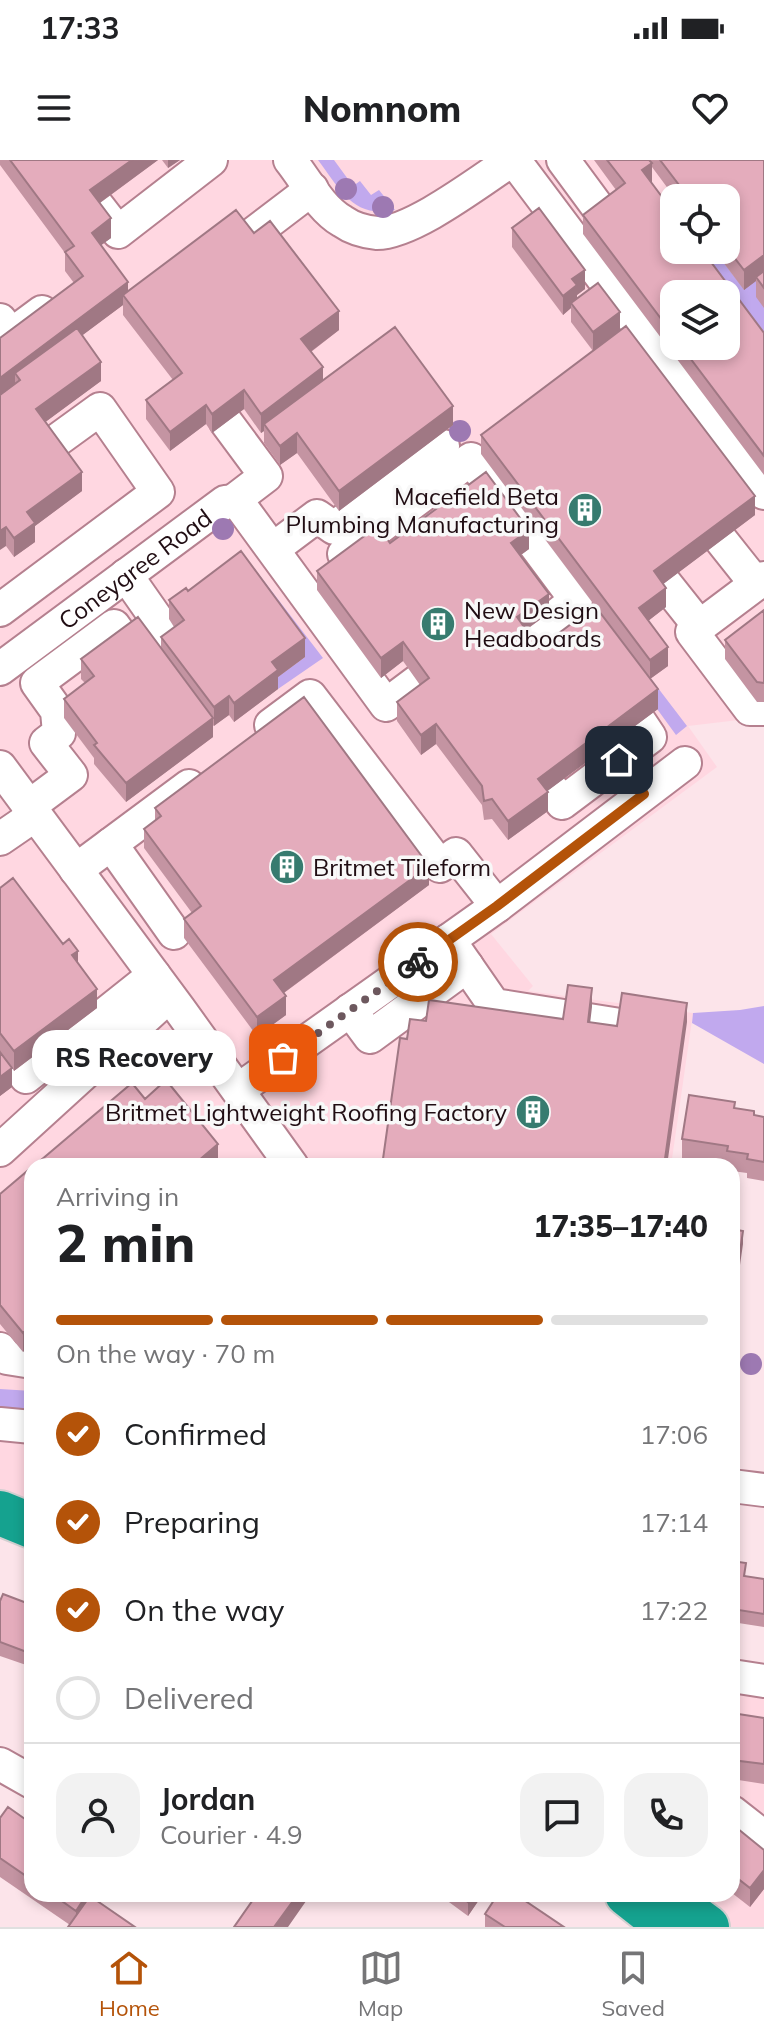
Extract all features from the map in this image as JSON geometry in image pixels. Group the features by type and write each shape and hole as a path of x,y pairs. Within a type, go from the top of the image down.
{"highway":[{"path":"0,1490 24,1499"},
{"path":"0,1513 24,1523"},
{"path":"637,1902 669,1927"},
{"path":"673,1902 707,1927"}],"street":[{"path":"108,196 118,232 211,160"},
{"path":"290,160 327,209 341,221 379,233 408,225 513,160 700,424 764,493"},
{"path":"563,160 605,217"},
{"path":"245,240 312,189"},
{"path":"0,320 11,335 68,293"},
{"path":"31,645 1,610 158,492 100,409 49,446"},
{"path":"226,422 266,476 232,502"},
{"path":"288,570 317,516 334,528 443,446"},
{"path":"288,570 471,459 509,516 576,600 537,631"},
{"name":"Coneygree Road","path":"0,669 225,502 237,501 386,705 418,681"},
{"path":"721,540 750,598 692,632 750,709 764,709"},
{"path":"126,575 175,645"},
{"path":"665,583 700,627"},
{"path":"0,839 71,775 46,743 59,733 57,711 37,683 94,655 114,626 127,644"},
{"path":"249,741 310,696 440,866 456,854 497,906"},
{"path":"551,788 562,803 650,737 640,722"},
{"path":"619,760 644,794"},
{"path":"238,1090 350,1010 458,953 497,906 685,763"},
{"path":"0,767 286,1158"},
{"path":"76,870 111,844 168,810 213,769"},
{"path":"111,844 174,933"},
{"path":"458,953 494,1005 536,1023 577,1030 620,1025"},
{"path":"26,1077 162,986"},
{"path":"0,1150 162,986"},
{"path":"0,1349 7,1358 24,1361"},
{"path":"0,1424 24,1426"},
{"path":"740,1487 764,1490"},
{"path":"740,1677 764,1681"},
{"path":"0,1764 24,1778"},
{"path":"740,1818 764,1837"},
{"path":"764,1830 764,1837"}],"shaded area":[{"path":"0,160 764,160 764,717 688,726 717,767 491,934 533,986 528,991 693,1013 672,1158 24,1158 24,1512 0,1503"},
{"path":"318,160 334,160 353,186 360,181 371,195 379,190 395,210 381,212 358,206 341,191"},
{"path":"700,264 725,264 737,280 714,280"},
{"path":"764,274 764,352 740,315 740,284 744,289"},
{"path":"251,564 323,658 278,689 272,681 305,657 241,570"},
{"path":"600,612 687,726 676,735 596,625 535,661"},
{"path":"764,1006 764,1064 692,1023 693,1013"},
{"path":"0,1389 24,1390 24,1410 0,1407"},
{"path":"740,1677 764,1681 764,1927 688,1927 655,1902 740,1902"}],"building":[{"path":"10,160 132,160 90,190 111,218 92,233 128,282 0,378 0,338 83,276 65,252 74,246"},
{"path":"607,160 649,160 652,163 642,170 660,194 660,264 712,264 724,280 660,280 660,317 583,215 625,183"},
{"path":"660,160 764,160 764,255 744,270 739,264 740,184 678,184"},
{"path":"539,208 585,270 572,279 577,285 563,296 512,228"},
{"path":"236,210 254,233 270,221 339,311 301,339 323,367 261,414 244,390 212,414 206,405 170,432 146,400 182,373 123,295"},
{"path":"764,271 764,288 756,277"},
{"path":"598,283 620,312 593,332 571,303"},
{"path":"740,301 764,333 764,456 692,360 740,360"},
{"path":"626,326 755,496 654,571 666,588 639,608 668,647 650,660 481,435"},
{"path":"395,327 453,406 339,491 297,433 280,446 264,424"},
{"path":"77,328 101,362 36,409 82,472 27,512 35,523 14,538 6,527 0,531 0,395 20,380 15,373"},
{"path":"486,472 529,530 511,543 549,594 517,617 539,648 595,606 658,689 538,779 548,792 508,821 492,799 484,801 482,786 436,724 421,735 397,702 429,678 403,642 381,658 317,571 378,526 390,543"},
{"path":"241,551 305,638 272,662 278,670 234,703 229,696 214,707 161,637 184,620 169,600 186,588 188,591"},
{"path":"764,610 764,683 757,682 725,640"},
{"path":"138,617 213,718 126,783 94,745 97,743 64,699 94,676 81,659"},
{"name":"Britmet Tileform","path":"304,697 429,866 274,980 286,996 257,1017 184,919 201,906 144,829 161,816 155,808"},
{"path":"13,878 63,944 69,939 78,951 72,955 97,989 14,1051 0,1033 0,888"},
{"name":"Britmet Lightweight Roofing Factory","path":"568,985 592,988 588,1022 617,1026 622,993 687,1003 665,1158 383,1158 400,1038 407,1039 410,1019 426,1021 429,1000 563,1019"},
{"path":"0,1052 12,1068 0,1077"},
{"path":"166,1080 218,1144 202,1158 43,1158 132,1083 145,1099"},
{"path":"689,1095 735,1102 734,1108 754,1111 754,1115 764,1117 764,1162 747,1159 748,1154 727,1151 728,1146 682,1139"},
{"path":"24,1174 23,1333 0,1305 0,1194"},
{"path":"740,1562 746,1563 744,1576 764,1579 764,1614 740,1610"},
{"path":"3,1594 24,1602 24,1651 0,1642 0,1601"},
{"path":"740,1714 764,1718 764,1764 740,1761"},
{"path":"8,1807 24,1818 24,1874 0,1858 0,1818"},
{"path":"740,1830 764,1850 764,1870 750,1888 740,1880"},
{"path":"63,1902 82,1902 76,1911"},
{"path":"86,1902 99,1902 135,1927 68,1927"},
{"path":"251,1902 292,1902 274,1927 234,1927"},
{"path":"493,1902 527,1902 564,1927 505,1927 485,1914"}],"way so far":[{"path":"283,1058 418,962"}],"place":[{"name":"Macefield Beta Plumbing Manufacturing","path":"585,510"},
{"name":"New Design Headboards","path":"438,624"},
{"name":"Britmet Tileform","path":"287,867"},
{"name":"RS Recovery","path":"283,1058"},
{"name":"Britmet Lightweight Roofing Factory","path":"533,1112"}],"route":[{"path":"418,962 644,794 619,760"}]}
